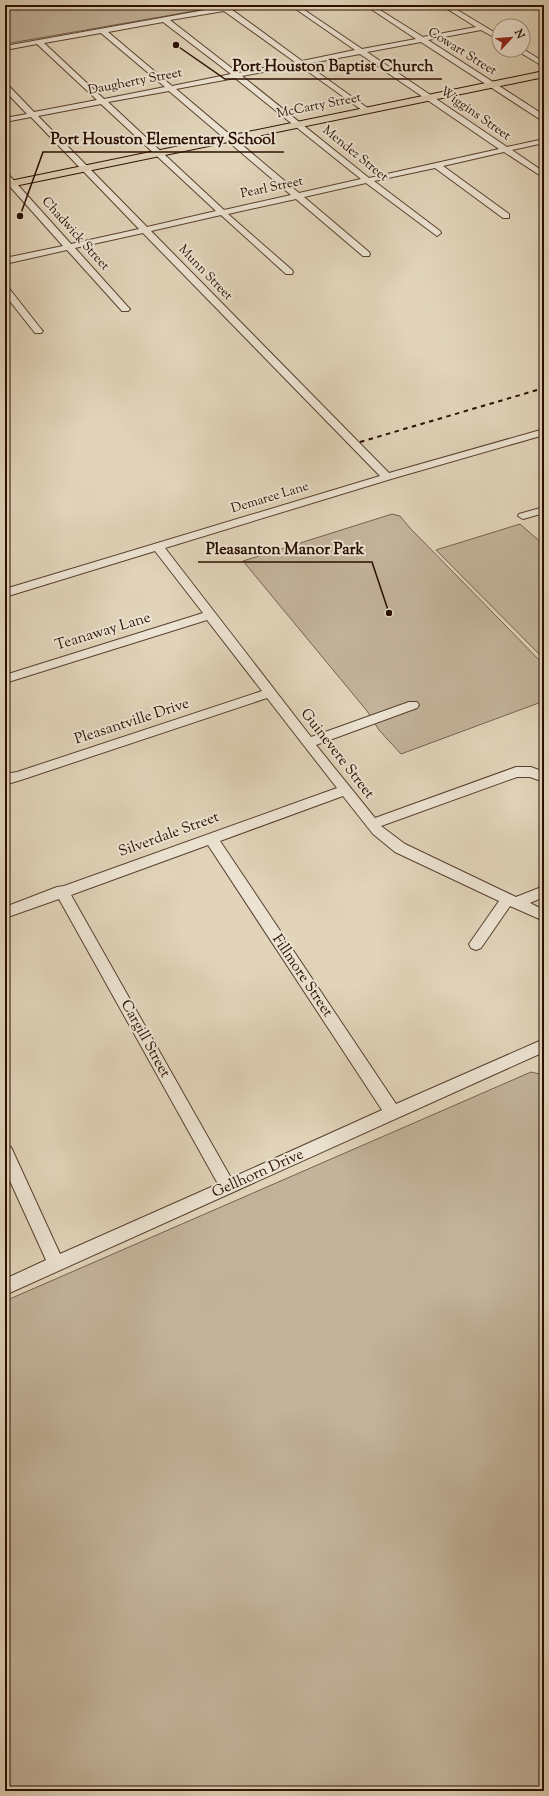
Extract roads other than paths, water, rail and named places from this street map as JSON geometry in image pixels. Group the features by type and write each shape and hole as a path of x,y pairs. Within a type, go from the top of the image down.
{"main road":[{"name":"McCarty Street","path":"7,181 86,168 544,74"}],"street":[{"path":"5,48 244,5"},
{"name":"Wiggins Street","path":"293,5 544,176"},
{"name":"Cowart Street","path":"368,5 420,40 544,118"},
{"path":"444,5 491,33"},
{"path":"225,8 298,63 366,111"},
{"name":"Mendez Street","path":"164,19 367,180 437,233"},
{"name":"Daugherty Street","path":"5,120 482,28"},
{"path":"102,30 366,254"},
{"path":"39,42 222,212 289,272"},
{"path":"531,57 544,65"},
{"name":"Munn Street","path":"5,86 31,115 86,168 387,477"},
{"name":"Pearl Street","path":"5,261 544,140"},
{"path":"437,165 506,216"},
{"name":"Chadwick Street","path":"7,181 125,309"},
{"path":"5,289 38,331"},
{"name":"Demaree Lane","path":"5,593 387,477 544,432"},
{"path":"523,516 544,510"},
{"name":"Guinevere Street","path":"158,547 308,743 372,824 385,837 400,848 544,916"},
{"name":"Teanaway Lane","path":"5,679 210,615"},
{"name":"Pleasantville Drive","path":"5,777 11,778 19,776 270,693"},
{"path":"308,743 413,705"},
{"path":"372,824 516,772 540,776"},
{"name":"Silverdale Street","path":"5,913 62,891 345,790"},
{"name":"Fillmore Street","path":"211,838 393,1113"},
{"name":"Cargill Street","path":"62,891 228,1187"},
{"path":"476,944 512,901 544,891"},
{"name":"Gellhorn Drive","path":"5,1287 544,1046"},
{"name":"Gellhorn Drive","path":"512,1060 544,1057"},
{"path":"5,1152 56,1264"}],"railway":[{"path":"360,442 544,388"}],"place":[{"name":"Port Houston Baptist Church","path":"176,45"},
{"name":"Port Houston Elementary School","path":"20,216"},
{"name":"Pleasanton Manor Park","path":"389,613"}]}
